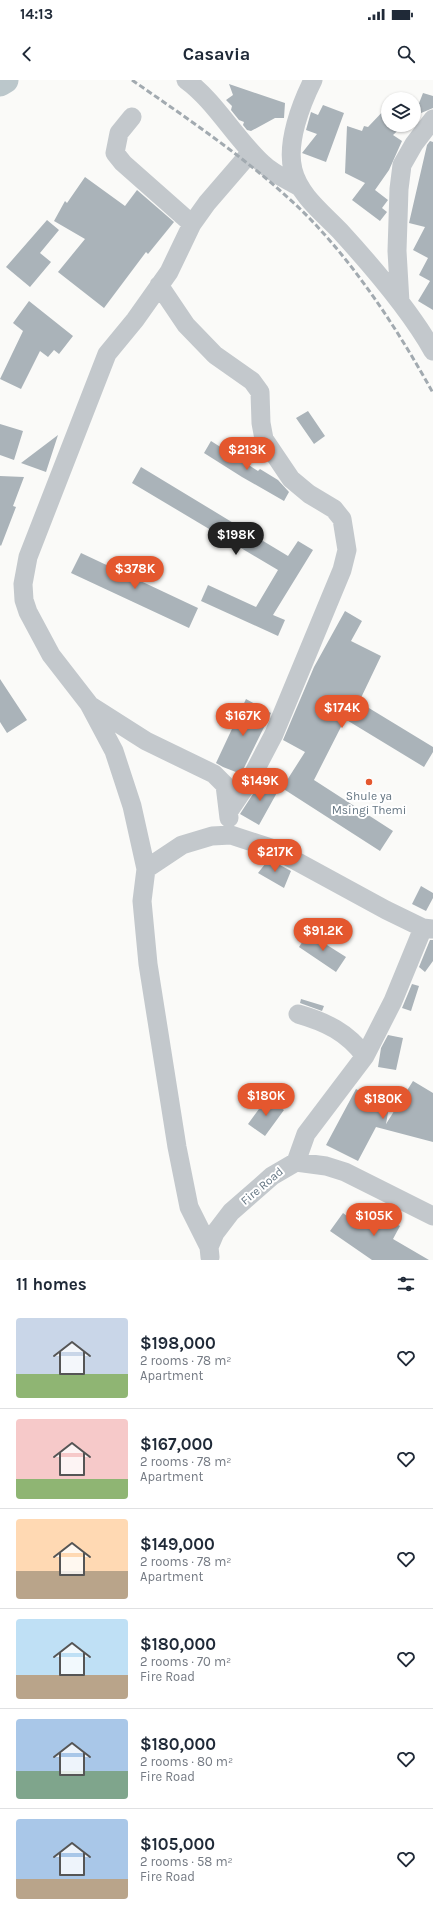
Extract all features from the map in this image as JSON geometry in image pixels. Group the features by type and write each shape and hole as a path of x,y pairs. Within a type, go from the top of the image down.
{"street":[{"path":"186,80 219,114 252,152 273,171 298,186 341,232 400,302 433,351"},
{"path":"298,186 292,169 294,133 298,114 313,80"},
{"path":"132,117 119,133 115,154 123,163 192,224"},
{"path":"400,302 397,251 399,189 402,165 414,144 433,119"},
{"path":"210,1254 189,1207 174,1132 148,964 142,901 146,869 132,806 114,751 89,704 48,649 28,612 23,584 28,557 107,354 135,320 168,272 192,224 207,203 252,152"},
{"path":"159,285 186,325 215,355 252,381 260,392 261,423 264,439 291,479 309,494 334,510 342,519 347,550 342,570 274,734 250,780 229,811"},
{"path":"89,704 146,742 214,774 225,785 231,835"},
{"path":"146,869 182,845 212,836 231,835 274,849 386,910 428,928 365,1056 306,1134 296,1162"},
{"path":"298,1014 326,1023 338,1029 348,1036 365,1056"},
{"name":"Fire Road","path":"210,1254 215,1233 231,1212 272,1176 296,1162 326,1166 345,1172 433,1216"}],"building":[{"path":"229,84 285,103 284,118 275,118 251,131 247,130 243,125 244,122 239,120 231,110 232,106 226,100 233,95"},
{"path":"423,93 433,96 433,108 421,113 421,98"},
{"path":"323,105 344,113 326,162 302,153 317,134 306,130 311,112 318,115"},
{"path":"381,113 381,132 396,132 393,135 402,141 389,170 375,190 388,200 382,208 387,212 380,221 352,200 365,183 345,173 347,126 362,131 364,126 368,127"},
{"path":"430,141 433,142 433,310 418,301 430,281 419,275 428,258 413,250 425,227 409,223 427,145"},
{"path":"85,177 125,206 137,190 174,222 148,254 146,252 104,308 58,272 85,239 54,221 65,201 67,203"},
{"path":"47,220 59,230 40,253 51,262 30,287 6,267"},
{"path":"29,301 73,336 59,354 54,350 48,357 40,351 21,389 0,379 23,331 13,323"},
{"path":"308,411 325,436 314,444 296,418"},
{"path":"0,424 23,431 14,460 0,455"},
{"path":"58,435 46,472 21,463"},
{"path":"211,441 258,471 260,469 278,480 289,492 284,501 204,453"},
{"path":"141,467 288,556 298,541 313,550 273,615 285,620 278,636 201,601 208,585 256,607 278,570 132,483"},
{"path":"0,476 24,477 13,506 16,507 1,546 0,545"},
{"path":"81,553 198,608 189,628 71,573"},
{"path":"345,611 362,621 351,641 381,656 359,702 433,747 433,752 424,767 345,719 314,780 393,831 380,851 282,788 305,752 283,740 314,667"},
{"path":"0,679 27,720 7,733 0,722"},
{"path":"246,699 271,713 241,774 216,763"},
{"path":"262,780 279,789 259,825 240,814"},
{"path":"269,859 291,871 284,888 258,873"},
{"path":"421,886 433,893 433,898 426,911 412,904"},
{"path":"308,933 346,957 336,972 299,947"},
{"path":"430,940 433,940 433,961 425,972 419,967"},
{"path":"412,984 419,986 411,1011 402,1008"},
{"path":"301,999 324,1006 322,1011 300,1003"},
{"path":"388,1035 403,1038 396,1070 378,1067 381,1048"},
{"path":"413,1081 433,1093 433,1142 376,1127 358,1161 326,1145 356,1089 389,1107 386,1124"},
{"path":"267,1098 284,1110 265,1136 248,1124"},
{"path":"365,1206 400,1226 393,1239 429,1260 372,1260 330,1231 343,1213 355,1222"}],"waterway":[{"path":"0,83 5,80"}],"railway":[{"path":"132,80 237,155 277,188 316,225 354,270 388,318 433,393"}],"place":[{"name":"Shule ya Msingi Themi","path":"369,782"}]}
